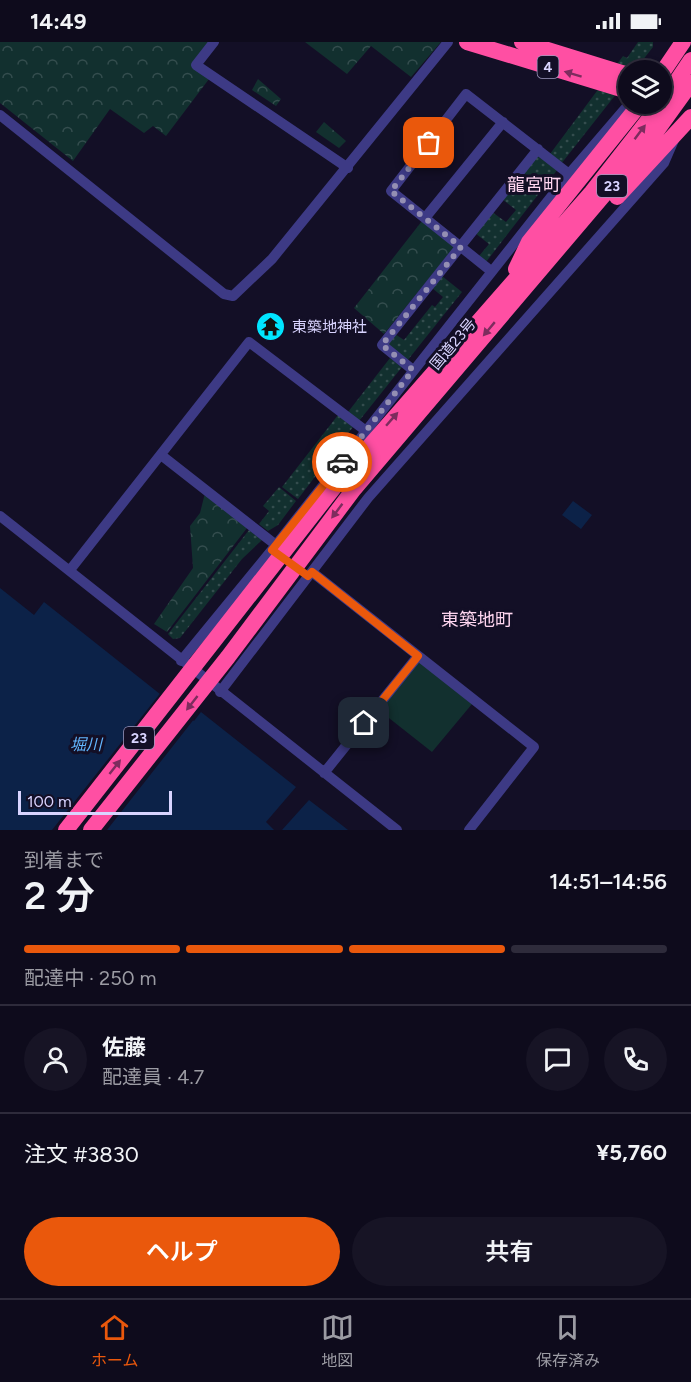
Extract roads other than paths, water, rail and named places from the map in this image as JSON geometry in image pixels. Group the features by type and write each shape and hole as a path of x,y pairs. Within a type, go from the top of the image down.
{"highway":[{"name":"4","path":"467,42 618,88"},
{"name":"4","path":"522,42 618,72"},
{"path":"671,60 683,42"},
{"name":"国道23号","path":"672,87 691,60"},
{"name":"国道23号","path":"91,830 228,657 354,489 647,144 691,83"},
{"path":"672,89 691,95"},
{"path":"672,106 691,110"},
{"path":"507,289 529,242 632,114"},
{"name":"国道23号","path":"66,830 339,481 592,192 652,114"},
{"path":"526,284 550,270 691,117"}],"street":[{"path":"214,42 196,64 348,168"},
{"path":"0,115 224,294 233,296 272,259 448,42"},
{"path":"491,272 391,191 466,94 569,174"},
{"path":"181,661 569,174 620,114"},
{"path":"425,218 503,122"},
{"path":"220,692 368,498 664,163 677,132"},
{"path":"413,370 382,345 538,149"},
{"path":"70,570 249,342 366,431"},
{"path":"160,455 274,547 534,747 469,830"},
{"path":"0,516 397,830"},
{"path":"324,773 418,656"}],"water":[{"path":"573,501 592,515 581,529 562,515"},
{"name":"堀川","path":"0,588 34,615 44,602 194,721 201,712 296,787 266,822 274,830 0,830"},
{"path":"309,800 343,826 348,830 282,830"}],"place":[{"name":"東築地神社","path":"271,327"}],"district":[{"name":"龍宮町","path":"534,185"},
{"name":"東築地町","path":"477,620"}]}
